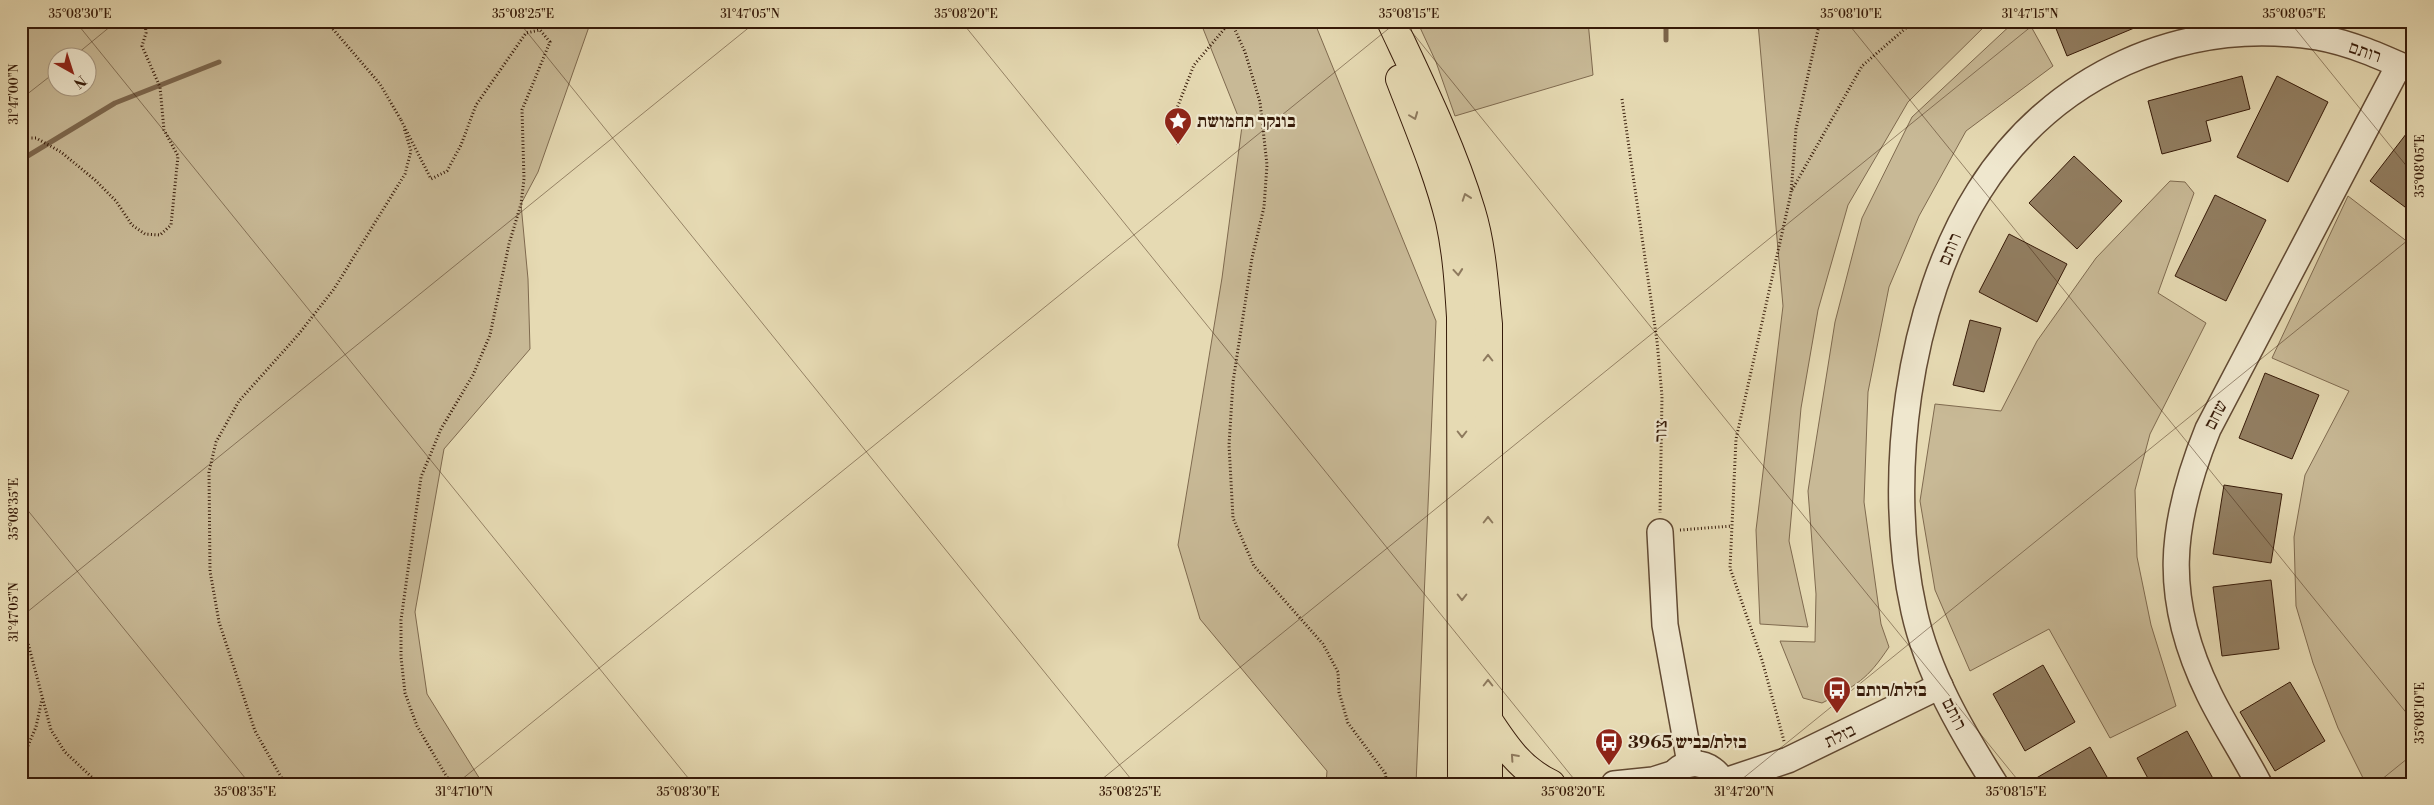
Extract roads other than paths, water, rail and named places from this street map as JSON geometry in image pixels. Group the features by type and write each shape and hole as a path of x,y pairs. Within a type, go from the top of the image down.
{"main road":[{"path":"1378,21 1434,166 1450,222 1457,263 1462,317 1462,784"},
{"path":"1390,21 1433,109 1453,159 1471,212 1481,261 1488,324 1488,784"},
{"path":"1488,720 1516,759 1538,777 1551,784"}],"street":[{"name":"רותם","path":"1996,784 1966,739 1940,686 1914,612 1903,545 1901,478 1906,412 1917,349 1937,281 1954,237 1978,192 2004,156 2051,109 2102,73 2156,49 2211,36 2265,32 2319,38 2371,52 2406,68"},
{"name":"שחם","path":"2259,784 2209,693 2185,632 2178,601 2175,570 2176,537 2182,503 2193,467 2208,429 2406,68"},
{"path":"1660,532 1665,625 1679,773"},
{"name":"בזלת","path":"1727,781 1788,760 1940,686"},
{"path":"1614,784 1653,780 1706,765 1727,781"}],"waterway":[{"path":"1666,21 1666,40"},
{"path":"21,160 115,103 219,62"}],"place":[{"name":"בונקר תחמושת","path":"1178,145"},
{"name":"בזלת/רותם","path":"1837,714"},
{"name":"בזלת/כביש 3965","path":"1609,766"}]}
